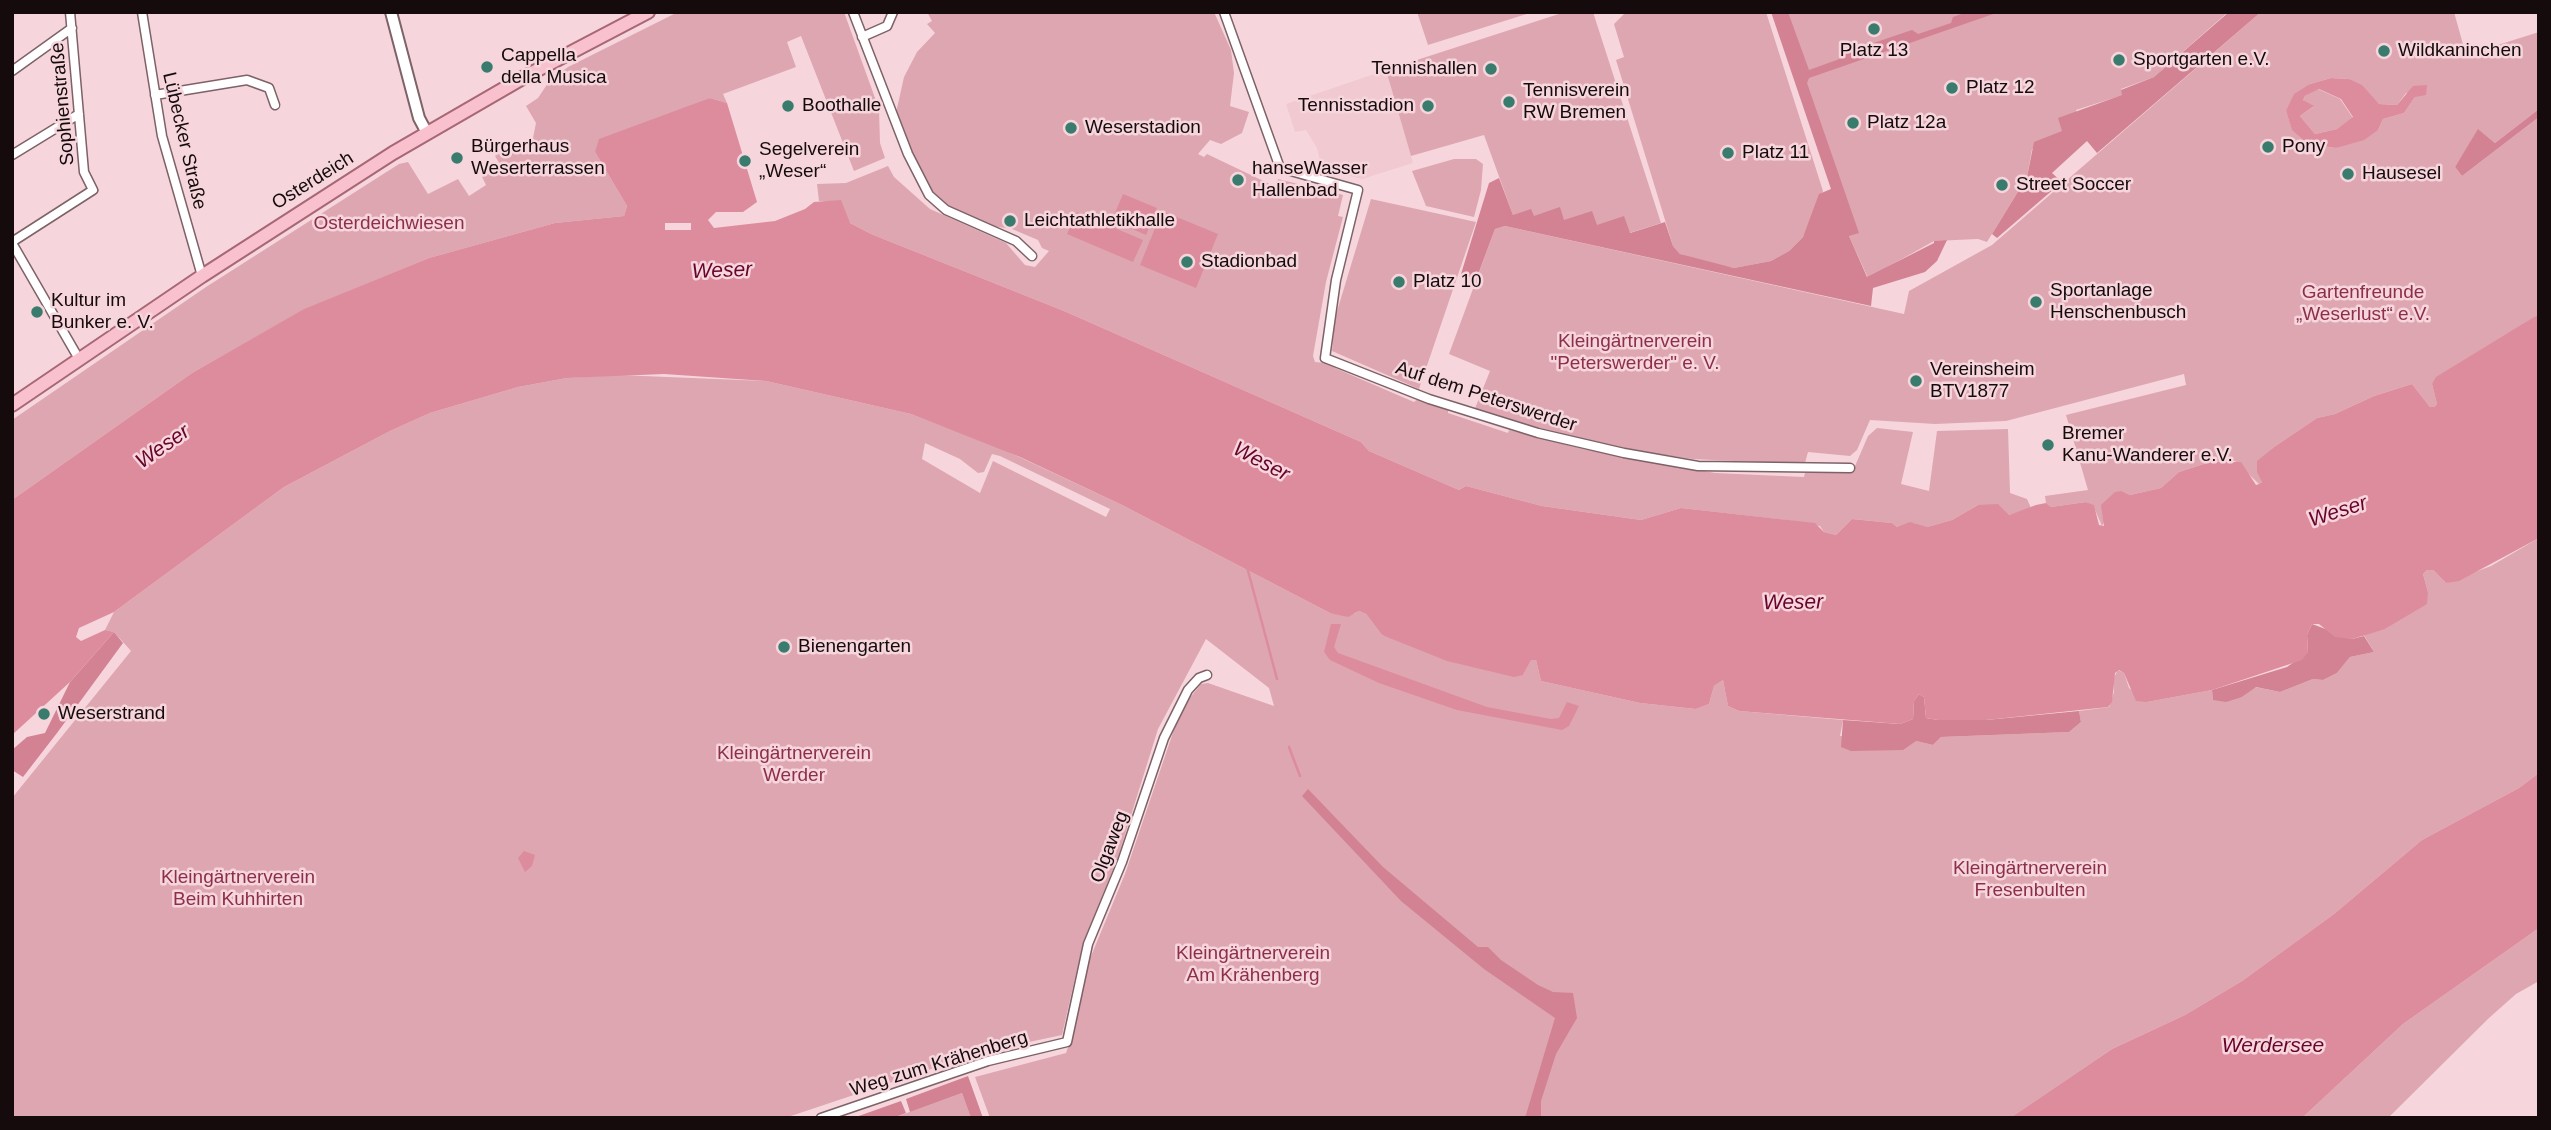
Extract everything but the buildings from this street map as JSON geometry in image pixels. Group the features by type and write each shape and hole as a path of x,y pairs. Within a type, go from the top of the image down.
{"main road":[{"name":"Osterdeich","path":"12,405 202,276 427,133 526,76 648,12"}],"street":[{"name":"Sophienstraße","path":"12,242 93,190 84,172 70,12"},
{"name":"Lübecker Straße","path":"142,12 165,146 202,276"},
{"path":"391,12 418,118 427,133"},
{"path":"853,12 908,154 929,195 946,210 1016,241 1032,256"},
{"path":"862,37 887,26 893,12"},
{"name":"Auf dem Peterswerder","path":"1224,12 1280,168 1357,190 1336,280 1325,358 1465,410 1538,433 1624,453 1698,466 1850,468"},
{"path":"12,71 72,28"},
{"path":"155,95 247,80 270,88 275,105"},
{"path":"12,155 79,114"},
{"path":"12,242 79,359"},
{"name":"Olgaweg","path":"1067,1042 1088,944 1122,862 1164,738 1188,690 1199,678 1207,675"},
{"name":"Weg zum Krähenberg","path":"821,1118 988,1062 1067,1042"}],"shaded area":[{"path":"1771,12 1788,12 1809,70 1845,57 1844,53 1912,30 1918,34 1951,23 1953,17 1967,12 1999,12 1809,78 1807,83 1859,233 1849,236 1867,277 1934,241 1947,240 1937,261 1925,272 1873,288 1871,306 1505,226 1495,229 1476,280 1461,274 1489,183 1499,178 1513,215 1531,209 1534,216 1560,207 1564,220 1592,211 1597,225 1624,216 1630,233 1665,222 1673,246 1680,254 1734,268 1771,261 1789,251 1803,237 1819,194 1831,189"},
{"path":"2229,12 2261,12 2097,153 2087,141 2052,173 2062,182 1997,238 1992,234 2027,177 2034,142 2062,131 2058,118 2122,95 2121,90 2154,77"},
{"path":"1386,70 1413,163 1362,179 1322,169 1317,148 1306,130 1295,132 1286,104"},
{"path":"2539,109 2539,117 2462,176 2455,167 2478,129 2495,143"},
{"path":"2312,624 2352,639 2364,636 2374,652 2350,657 2337,673 2323,680 2313,679 2280,692 2256,687 2242,697 2226,702 2213,700 2212,690 2287,667 2308,652 2307,635"},
{"path":"114,632 123,643 57,733 23,777 12,770 12,750 27,737 45,733 70,682"},
{"path":"1919,694 1924,697 1926,718 1986,720 2079,711 2081,722 2069,732 1941,737 1933,745 1916,741 1903,750 1851,751 1841,747 1843,720 1900,724 1913,719 1914,701"},
{"path":"1308,789 1383,867 1478,947 1488,947 1501,960 1538,985 1553,992 1573,993 1577,1018 1556,1054 1541,1101 1541,1118 1525,1118 1555,1018 1484,969 1401,901 1302,796"},
{"path":"968,1076 983,1118 971,1118 962,1093 910,1112 906,1099"},
{"path":"901,1101 906,1113 893,1118 853,1118"}],"green space":[{"name":"Osterdeichwiesen","path":"678,12 844,12 879,109 880,143 885,158 854,171 801,36 787,42 796,67 723,94 727,103 710,98 595,152 627,206 624,216 555,223 429,258 305,309 192,373 12,500 12,420 206,287 399,164 408,162 428,194 458,179 469,196 486,185 482,177 501,166 495,156 501,152 517,152 533,138 536,123 526,106 538,98 550,80 568,67"},
{"path":"927,12 1214,12 1231,50 1234,73 1230,106 1249,112 1242,133 1221,144 1210,140 1198,154 1204,157 1207,154 1276,187 1278,179 1343,195 1338,216 1343,217 1326,282 1313,356 1315,362 1334,364 1335,368 1414,402 1419,398 1448,410 1448,413 1508,433 1509,430 1583,449 1715,473 1804,477 1805,473 1852,473 1868,436 1877,428 1913,432 1901,484 1929,491 1937,431 2008,429 2010,493 2027,499 2031,508 2009,515 1978,505 1952,520 1927,527 1919,527 1914,523 1897,527 1892,523 1852,519 1836,535 1824,532 1820,526 1786,520 1681,508 1641,520 1542,506 1466,486 1459,490 1369,451 1361,442 1064,311 871,234 850,223 835,202 819,201 817,184 846,183 888,166 894,177 930,209 1006,243 1025,265 1035,267 1049,251 1042,248 1038,240 1012,229 992,226 951,211 924,187 896,113 904,77 917,52 935,33 927,24 932,21"},
{"path":"1417,12 1533,12 1428,45"},
{"name":"Tennisverein RW Bremen","path":"1565,12 1593,12 1661,223 1629,233 1597,225 1513,215 1484,135 1411,156 1386,70"},
{"name":"Platz 11","path":"1626,12 1766,12 1823,191 1803,237 1789,251 1771,261 1734,268 1693,259 1680,254 1673,246 1616,60 1624,57 1614,24"},
{"path":"1776,12 2228,12 2154,77 2121,89 2123,95 2076,110 2080,124 2032,149 2027,177 1987,242 1978,239 1934,241 1868,278 1849,236"},
{"path":"2261,12 2454,12 2466,55 2539,32 2539,109 2495,143 2479,130 2455,167 2462,176 2539,117 2539,314 2432,384 2437,404 2434,407 2430,407 2412,384 2374,396 2335,414 2317,418 2258,461 2262,482 2259,484 2235,461 2210,462 2179,472 2161,488 2130,495 2122,491 2102,526 2093,505 2086,502 2051,507 2046,503 2045,496 2088,490 2066,415 2186,385 2184,374 2006,421 1935,424 1870,420 1857,450 1850,456 1808,452 1805,463 1799,464 1692,459 1619,448 1474,411 1490,371 1449,354 1495,229 1505,226 1904,314 1909,291 1992,245","holes":["2331,78 2349,79 2379,104 2397,105 2406,93 2415,97 2404,113 2383,119 2378,130 2336,148 2308,144 2292,129 2286,111 2310,84"]},
{"path":"2318,89 2340,99 2353,118 2337,129 2315,134 2300,116 2313,107 2303,100 2305,96"},
{"path":"1454,159 1476,159 1483,164 1481,190 1474,217 1426,206 1412,171"},
{"name":"Platz 10","path":"1371,199 1476,222 1419,389 1332,351 1335,318"},
{"path":"618,375 766,381 911,414 1002,449 1122,505 1330,613 1354,614 1359,611 1366,614 1382,635 1523,675 1531,659 1536,660 1541,681 1640,703 1696,709 1709,704 1714,686 1723,680 1728,706 1739,711 1843,720 1840,736 1916,741 1933,745 1941,737 2069,732 2081,722 2079,711 2109,707 2114,692 2113,679 2118,670 2124,673 2129,688 2147,702 2212,690 2213,700 2242,697 2255,687 2280,692 2313,679 2323,680 2337,673 2350,657 2374,652 2364,635 2383,630 2428,592 2423,574 2427,570 2433,570 2446,583 2491,566 2539,538 2539,773 2519,788 2422,840 2334,914 2242,981 2185,1015 2112,1049 2010,1118 990,1118 975,1077 1066,1053 1075,1027 1089,961 1125,874 1181,709 1201,684 1208,683 1274,706 1269,688 1206,639 1158,729 1118,857 1083,943 1062,1035 982,1052 785,1118 12,1118 12,798 131,651 114,632 105,630 114,612 284,487 390,431 430,413 518,387 567,378","holes":["925,443 960,459 978,473 984,472 992,454 1000,456 1110,509 1106,517 993,461 980,493 922,459"]},
{"path":"2539,928 2539,981 2516,994 2489,1018 2388,1118 2302,1118 2403,1024"},
{"path":"962,1093 971,1118 893,1118"}],"water":[{"path":"2331,78 2349,79 2362,85 2379,104 2397,105 2413,86 2427,85 2426,95 2415,97 2404,113 2383,119 2378,130 2364,140 2336,148 2308,144 2292,130 2286,111 2294,94 2310,84","holes":["2319,89 2341,99 2353,117 2337,129 2315,134 2300,116 2314,106 2303,100 2305,96"]},
{"name":"Weser","path":"710,98 727,103 757,202 743,212 716,212 708,220 714,228 775,221 805,209 814,202 841,200 850,223 871,234 1064,311 1361,442 1369,451 1459,490 1466,486 1542,506 1641,520 1681,508 1815,523 1824,532 1836,535 1852,519 1892,523 1897,527 1910,522 1927,527 1952,520 1978,505 1998,504 2009,515 2046,503 2051,507 2086,502 2094,505 2099,525 2104,526 2101,505 2115,492 2122,491 2130,495 2161,488 2179,472 2210,462 2241,462 2256,485 2259,484 2262,482 2257,472 2257,461 2274,447 2317,418 2335,414 2374,396 2412,384 2430,407 2434,407 2437,404 2432,384 2436,377 2539,314 2539,538 2459,581 2446,583 2433,570 2427,570 2423,574 2428,592 2427,604 2383,630 2352,639 2335,637 2319,624 2312,624 2307,635 2308,652 2302,660 2212,690 2147,702 2136,701 2124,673 2119,670 2115,673 2112,702 2108,707 1986,720 1938,720 1926,718 1924,697 1919,694 1914,701 1913,719 1900,724 1739,711 1728,706 1723,680 1714,686 1709,704 1696,709 1640,703 1541,681 1536,660 1531,660 1523,675 1514,677 1447,661 1382,635 1366,614 1359,611 1348,617 1330,613 1122,505 1020,457 911,414 766,381 664,374 567,378 518,387 430,413 284,487 114,612 79,628 76,637 81,641 105,630 114,632 70,682 12,735 12,500 192,373 304,309 429,258 555,223 624,216 627,206 595,152 599,139"},
{"path":"1123,194 1157,208 1146,235 1112,220"},
{"path":"1162,211 1218,234 1196,288 1140,265"},
{"path":"1077,212 1143,240 1133,262 1067,234"},
{"path":"1331,624 1341,624 1334,647 1338,653 1487,707 1551,719 1559,718 1567,702 1579,706 1569,726 1562,730 1457,710 1379,683 1330,660 1324,652"},
{"name":"Werdersee","path":"2539,773 2539,928 2403,1024 2302,1118 2010,1118 2112,1049 2185,1015 2242,981 2334,914 2422,840 2519,788"},
{"path":"524,851 535,855 532,866 525,872 518,858"}],"pier":[{"path":"665,223 691,223 691,230 665,230"}],"waterway":[{"path":"1247,567 1277,679"},
{"path":"1289,747 1300,776"}],"place":[{"name":"Platz 13","path":"1874,29"},
{"name":"Wildkaninchen","path":"2384,51"},
{"name":"Sportgarten e.V.","path":"2119,60"},
{"name":"Cappella della Musica","path":"487,67"},
{"name":"Tennishallen","path":"1491,69"},
{"name":"Platz 12","path":"1952,88"},
{"name":"Tennisverein RW Bremen","path":"1509,102"},
{"name":"Boothalle","path":"788,106"},
{"name":"Tennisstadion","path":"1428,106"},
{"name":"Platz 12a","path":"1853,123"},
{"name":"Weserstadion","path":"1071,128"},
{"name":"Pony","path":"2268,147"},
{"name":"Platz 11","path":"1728,153"},
{"name":"Bürgerhaus Weserterrassen","path":"457,158"},
{"name":"Segelverein „Weser“","path":"745,161"},
{"name":"Hausesel","path":"2348,174"},
{"name":"hanseWasser Hallenbad","path":"1238,180"},
{"name":"Street Soccer","path":"2002,185"},
{"name":"Leichtathletikhalle","path":"1010,221"},
{"name":"Stadionbad","path":"1187,262"},
{"name":"Platz 10","path":"1399,282"},
{"name":"Sportanlage Henschenbusch","path":"2036,302"},
{"name":"Kultur im Bunker e. V.","path":"37,312"},
{"name":"Vereinsheim BTV1877","path":"1916,381"},
{"name":"Bremer Kanu-Wanderer e.V.","path":"2048,445"},
{"name":"Bienengarten","path":"784,647"},
{"name":"Weserstrand","path":"44,714"}],"park label":[{"name":"Gartenfreunde „Weserlust“ e.V.","path":"2363,304"},
{"name":"Kleingärtnerverein \"Peterswerder\" e. V.","path":"1635,353"},
{"name":"Kleingärtnerverein Werder","path":"794,765"},
{"name":"Kleingärtnerverein Fresenbulten","path":"2030,880"},
{"name":"Kleingärtnerverein Beim Kuhhirten","path":"238,889"},
{"name":"Kleingärtnerverein Am Krähenberg","path":"1253,965"}]}
